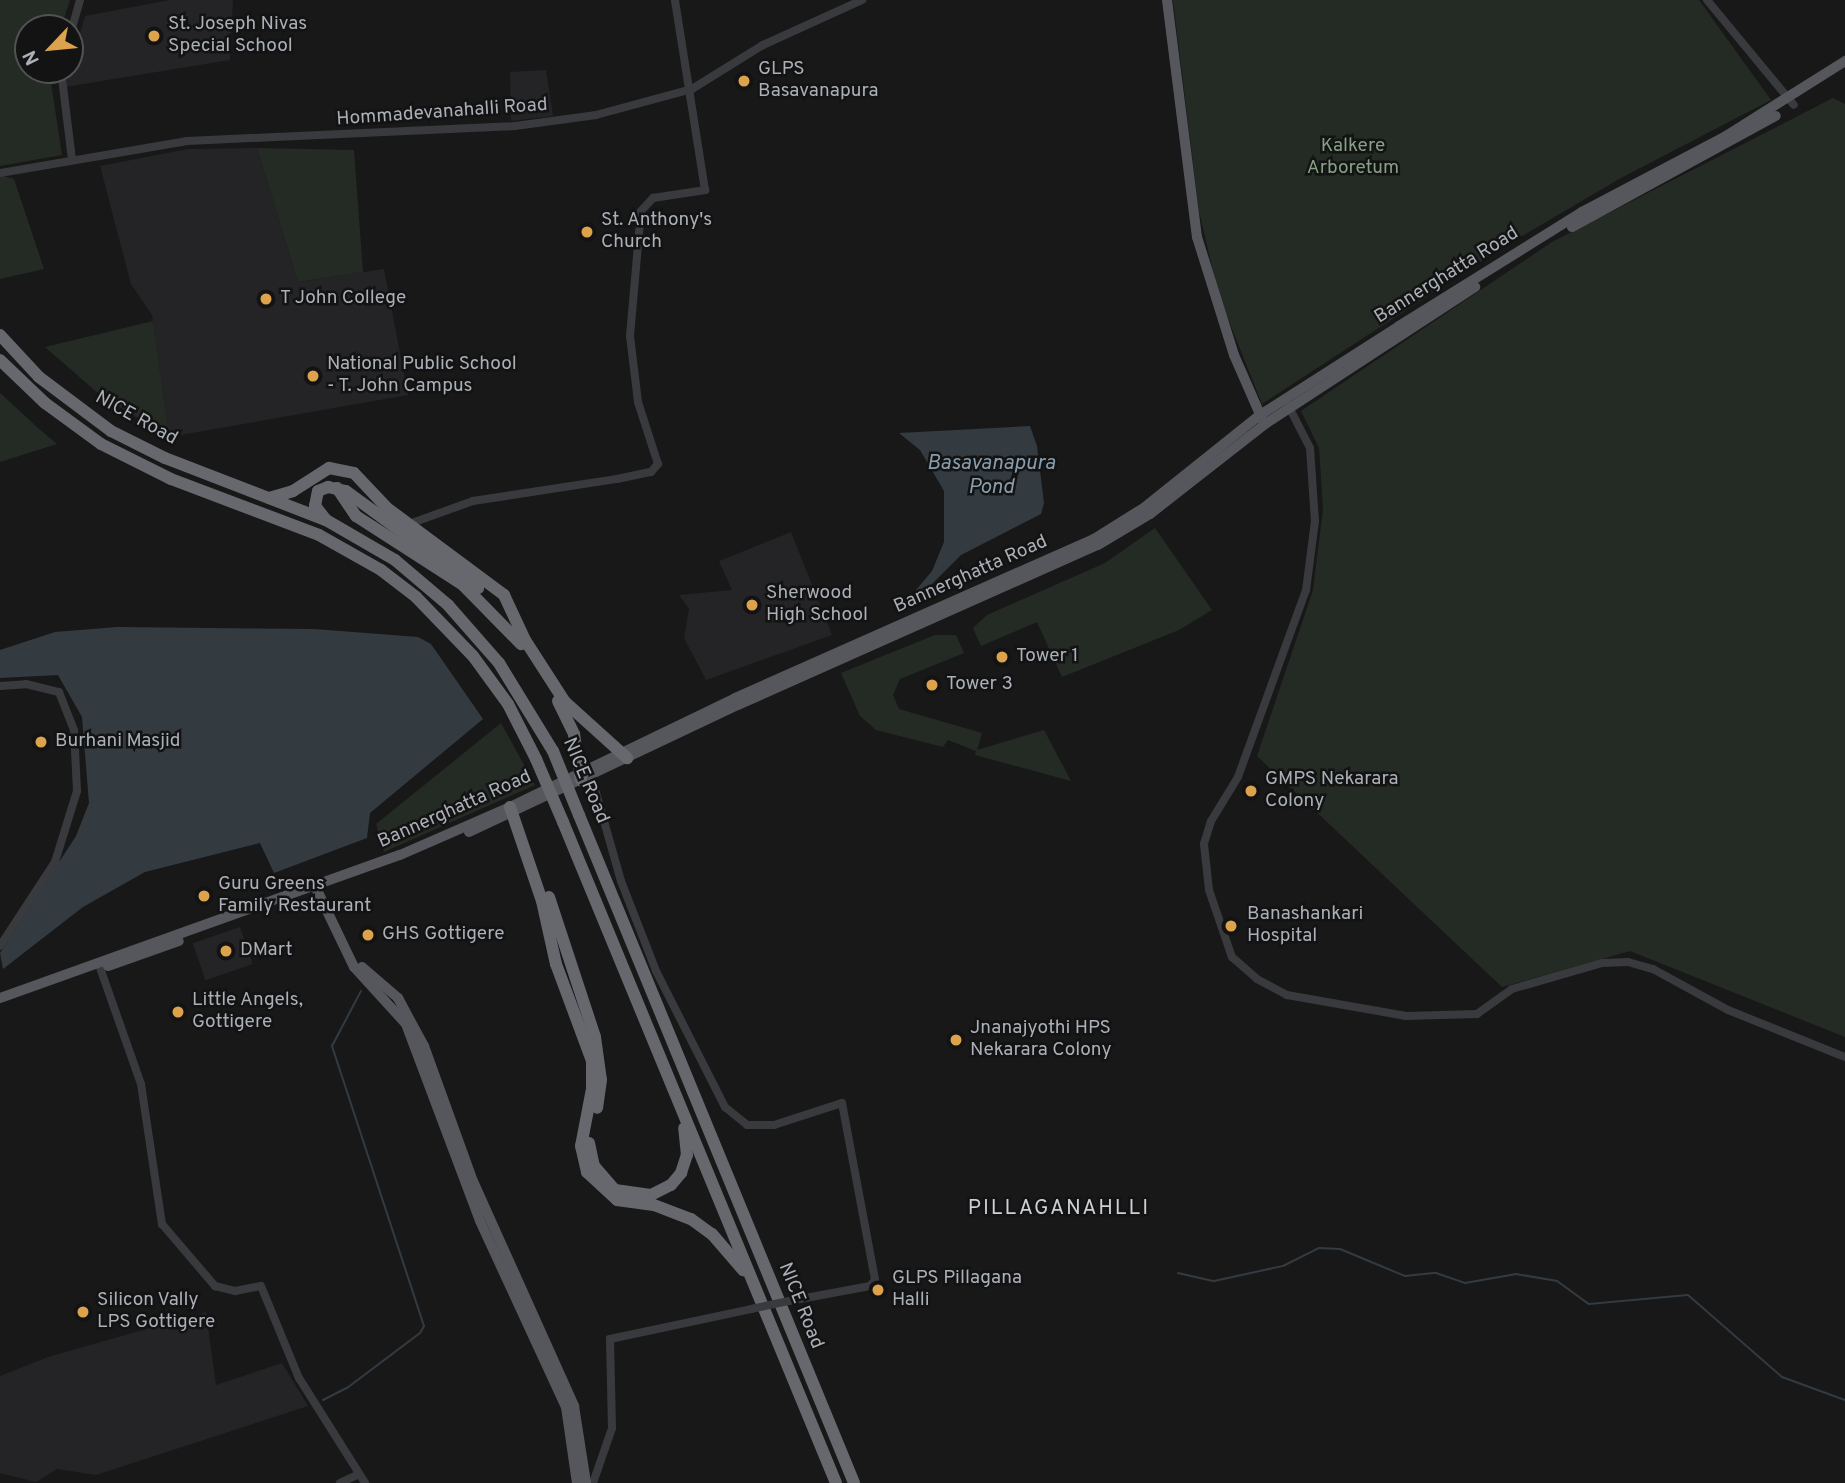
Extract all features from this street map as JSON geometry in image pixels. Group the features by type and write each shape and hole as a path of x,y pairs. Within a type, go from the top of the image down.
{"highway":[{"name":"NICE Road","path":"0,335 39,377 111,432 165,458 326,520 395,560 448,605 499,663 553,751 854,1483"},
{"name":"NICE Road","path":"0,360 53,411 101,444 171,479 319,535 382,570 416,597 474,656 508,704 536,759 836,1483"},
{"path":"268,498 293,491 338,467 354,473 387,508 504,595 522,641 574,734 584,776"},
{"path":"326,520 316,506 315,495 321,488 337,488 356,516 463,585 522,641 575,715 624,755"},
{"path":"515,809 598,1052 601,1089 589,1143 598,1173 615,1190 629,1195 650,1195 671,1185 687,1155 681,1110"},
{"path":"515,809 542,901 556,964 592,1061 592,1089 581,1146 587,1172 617,1200 664,1207 702,1226 733,1257 756,1291"}],"main road":[{"path":"1167,0 1197,237 1230,343 1262,420"},
{"name":"Bannerghatta Road","path":"1792,102 1845,61"},
{"name":"Bannerghatta Road","path":"0,998 317,889 515,809 624,755 1094,543 1287,403 1580,222 1845,69"},
{"path":"317,889 351,959 406,1024 480,1221 566,1407 577,1483"},
{"path":"351,959 398,998 425,1046 472,1181 574,1406 586,1483"},
{"name":"Bannerghatta Road","path":"0,1004 99,965"}],"street":[{"path":"409,524 473,501 617,479 651,472 657,464 638,402 629,336 645,203 705,190 692,89 675,0"},
{"name":"Hommadevanahalli Road","path":"0,173 187,141 514,126 596,115 692,89 763,45 862,0"},
{"path":"1707,0 1792,102"},
{"path":"63,84 72,160"},
{"path":"1287,403 1310,449 1315,521 1306,590 1238,777 1211,821 1204,845 1207,883 1232,957 1257,979 1287,995 1406,1016 1477,1014 1512,989 1602,963 1634,963 1728,1010 1845,1057"},
{"path":"0,686 26,684 59,692 74,730 77,791 55,862 0,946"},
{"path":"584,776 656,971 725,1107 747,1125 774,1125 842,1103 875,1280 870,1286 610,1339 612,1428 593,1483"},
{"path":"99,965 141,1084 163,1224 215,1286 235,1291 261,1286 299,1378 365,1483"},
{"path":"340,1483 359,1474"}],"shaded area":[{"name":"St. Joseph Nivas Special School","path":"170,0 233,0 230,60 84,84 85,16"},
{"path":"546,70 553,116 511,121 510,72"},
{"name":"T John College","path":"257,148 298,282 384,269 408,395 169,437 152,315 131,284 100,166 188,149"},
{"name":"Sherwood High School","path":"791,532 832,635 706,680 684,638 689,609 679,595 732,590 719,561"},
{"path":"240,927 253,964 205,980 193,943"},
{"path":"206,1312 216,1385 282,1363 308,1406 96,1475 57,1469 36,1482 0,1473 0,1376 48,1357"}],"green space":[{"path":"0,0 70,0 66,14 14,14 14,84 51,84 62,155 0,166"},
{"name":"Kalkere Arboretum","path":"1173,0 1699,0 1771,100 1619,179 1500,249 1262,404 1219,296 1199,211"},
{"path":"1833,98 1845,104 1845,1037 1630,951 1502,987 1257,756 1313,590 1323,509 1319,448 1301,411 1552,242"},
{"path":"257,148 354,150 363,272 298,282"},
{"path":"0,175 14,179 44,269 0,279"},
{"path":"153,321 169,437 100,395 45,347"},
{"path":"0,393 37,427 57,444 0,462"},
{"path":"1155,528 1212,610 1179,630 1062,677 1037,622 981,646 973,628 987,615 1105,563"},
{"path":"935,635 956,635 964,653 900,679 893,695 899,709 982,733 977,750 1044,730 1071,781 975,755 976,751 948,740 943,747 876,730 860,716 841,673"},
{"path":"501,723 535,785 384,852 376,824"}],"water":[{"name":"Basavanapura Pond","path":"1030,426 1037,446 1044,503 1041,514 961,555 919,597 916,590 932,571 944,542 944,491 920,450 899,433"},
{"path":"117,627 314,629 418,637 431,644 483,719 370,813 367,838 274,873 260,843 145,872 83,907 3,969 0,953 76,836 89,803 82,717 58,675 0,678 0,650 55,632"}],"waterway":[{"path":"323,1400 347,1388 420,1333 424,1326 332,1046 361,991"},
{"path":"1178,1273 1214,1281 1283,1266 1319,1248 1340,1249 1405,1276 1436,1273 1465,1283 1516,1274 1557,1281 1589,1304 1688,1295 1782,1377 1845,1400"}],"place":[{"name":"St. Joseph Nivas Special School","path":"154,36"},
{"name":"GLPS Basavanapura","path":"744,81"},
{"name":"St. Anthony's Church","path":"587,232"},
{"name":"T John College","path":"266,299"},
{"name":"National Public School - T. John Campus","path":"313,376"},
{"name":"Sherwood High School","path":"752,605"},
{"name":"Tower 1","path":"1002,657"},
{"name":"Tower 3","path":"932,685"},
{"name":"Burhani Masjid","path":"41,742"},
{"name":"GMPS Nekarara Colony","path":"1251,791"},
{"name":"Guru Greens Family Restaurant","path":"204,896"},
{"name":"Banashankari Hospital","path":"1231,926"},
{"name":"GHS Gottigere","path":"368,935"},
{"name":"DMart","path":"226,951"},
{"name":"Little Angels, Gottigere","path":"178,1012"},
{"name":"Jnanajyothi HPS Nekarara Colony","path":"956,1040"},
{"name":"GLPS Pillagana Halli","path":"878,1290"},
{"name":"Silicon Vally LPS Gottigere","path":"83,1312"}],"district":[{"name":"PILLAGANAHLLI","path":"1059,1209"}]}
